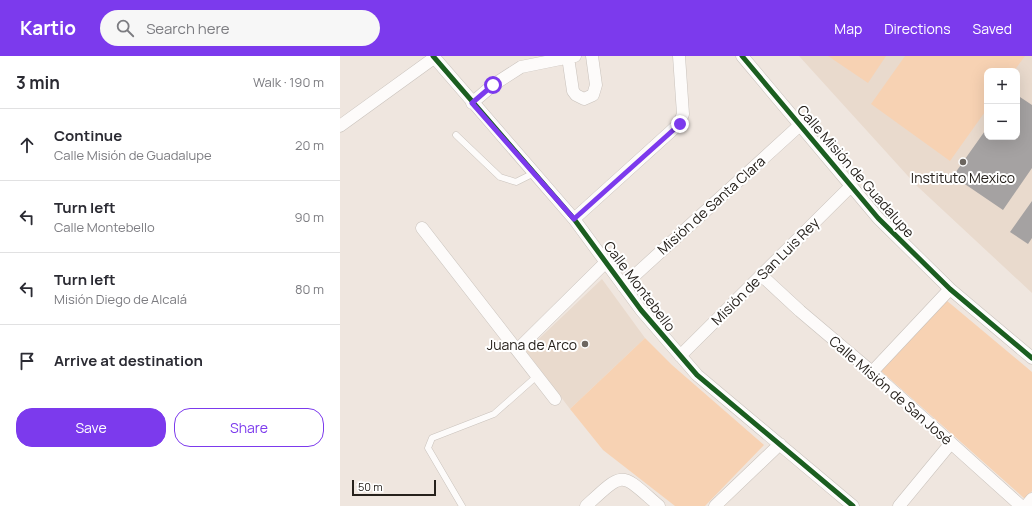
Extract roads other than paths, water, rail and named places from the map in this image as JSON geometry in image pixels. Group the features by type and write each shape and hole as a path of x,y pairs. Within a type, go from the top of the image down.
{"street":[{"path":"472,103 493,85 520,67 572,56 573,91 576,95 584,99 593,95 596,89 592,56"},
{"path":"574,219 680,124 684,114 679,56"},
{"name":"Calle Misión de Guadalupe","path":"742,56 878,218 950,289 1032,358"},
{"path":"340,126 433,57"},
{"name":"Calle Montebello","path":"433,57 574,219 641,310 680,356 697,374 853,506"},
{"name":"Misión de Santa Clara","path":"623,286 800,125"},
{"name":"Misión de San Luis Rey","path":"680,356 850,186"},
{"path":"422,228 555,399"},
{"path":"516,350 606,262"},
{"name":"Calle Misión de San José","path":"761,276 872,372 1021,506"},
{"path":"872,372 950,289"},
{"path":"899,506 951,443"},
{"path":"715,506 780,444"},
{"path":"586,506 612,481 625,479 633,483 659,506"},
{"path":"1026,506 1032,500"}],"lane":[{"path":"456,135 500,177 516,182 534,173"},
{"path":"462,506 428,448 429,441 432,438 494,414 537,376"}],"place":[{"name":"Instituto Mexico","path":"963,162"},
{"name":"Juana de Arco","path":"585,344"}]}
